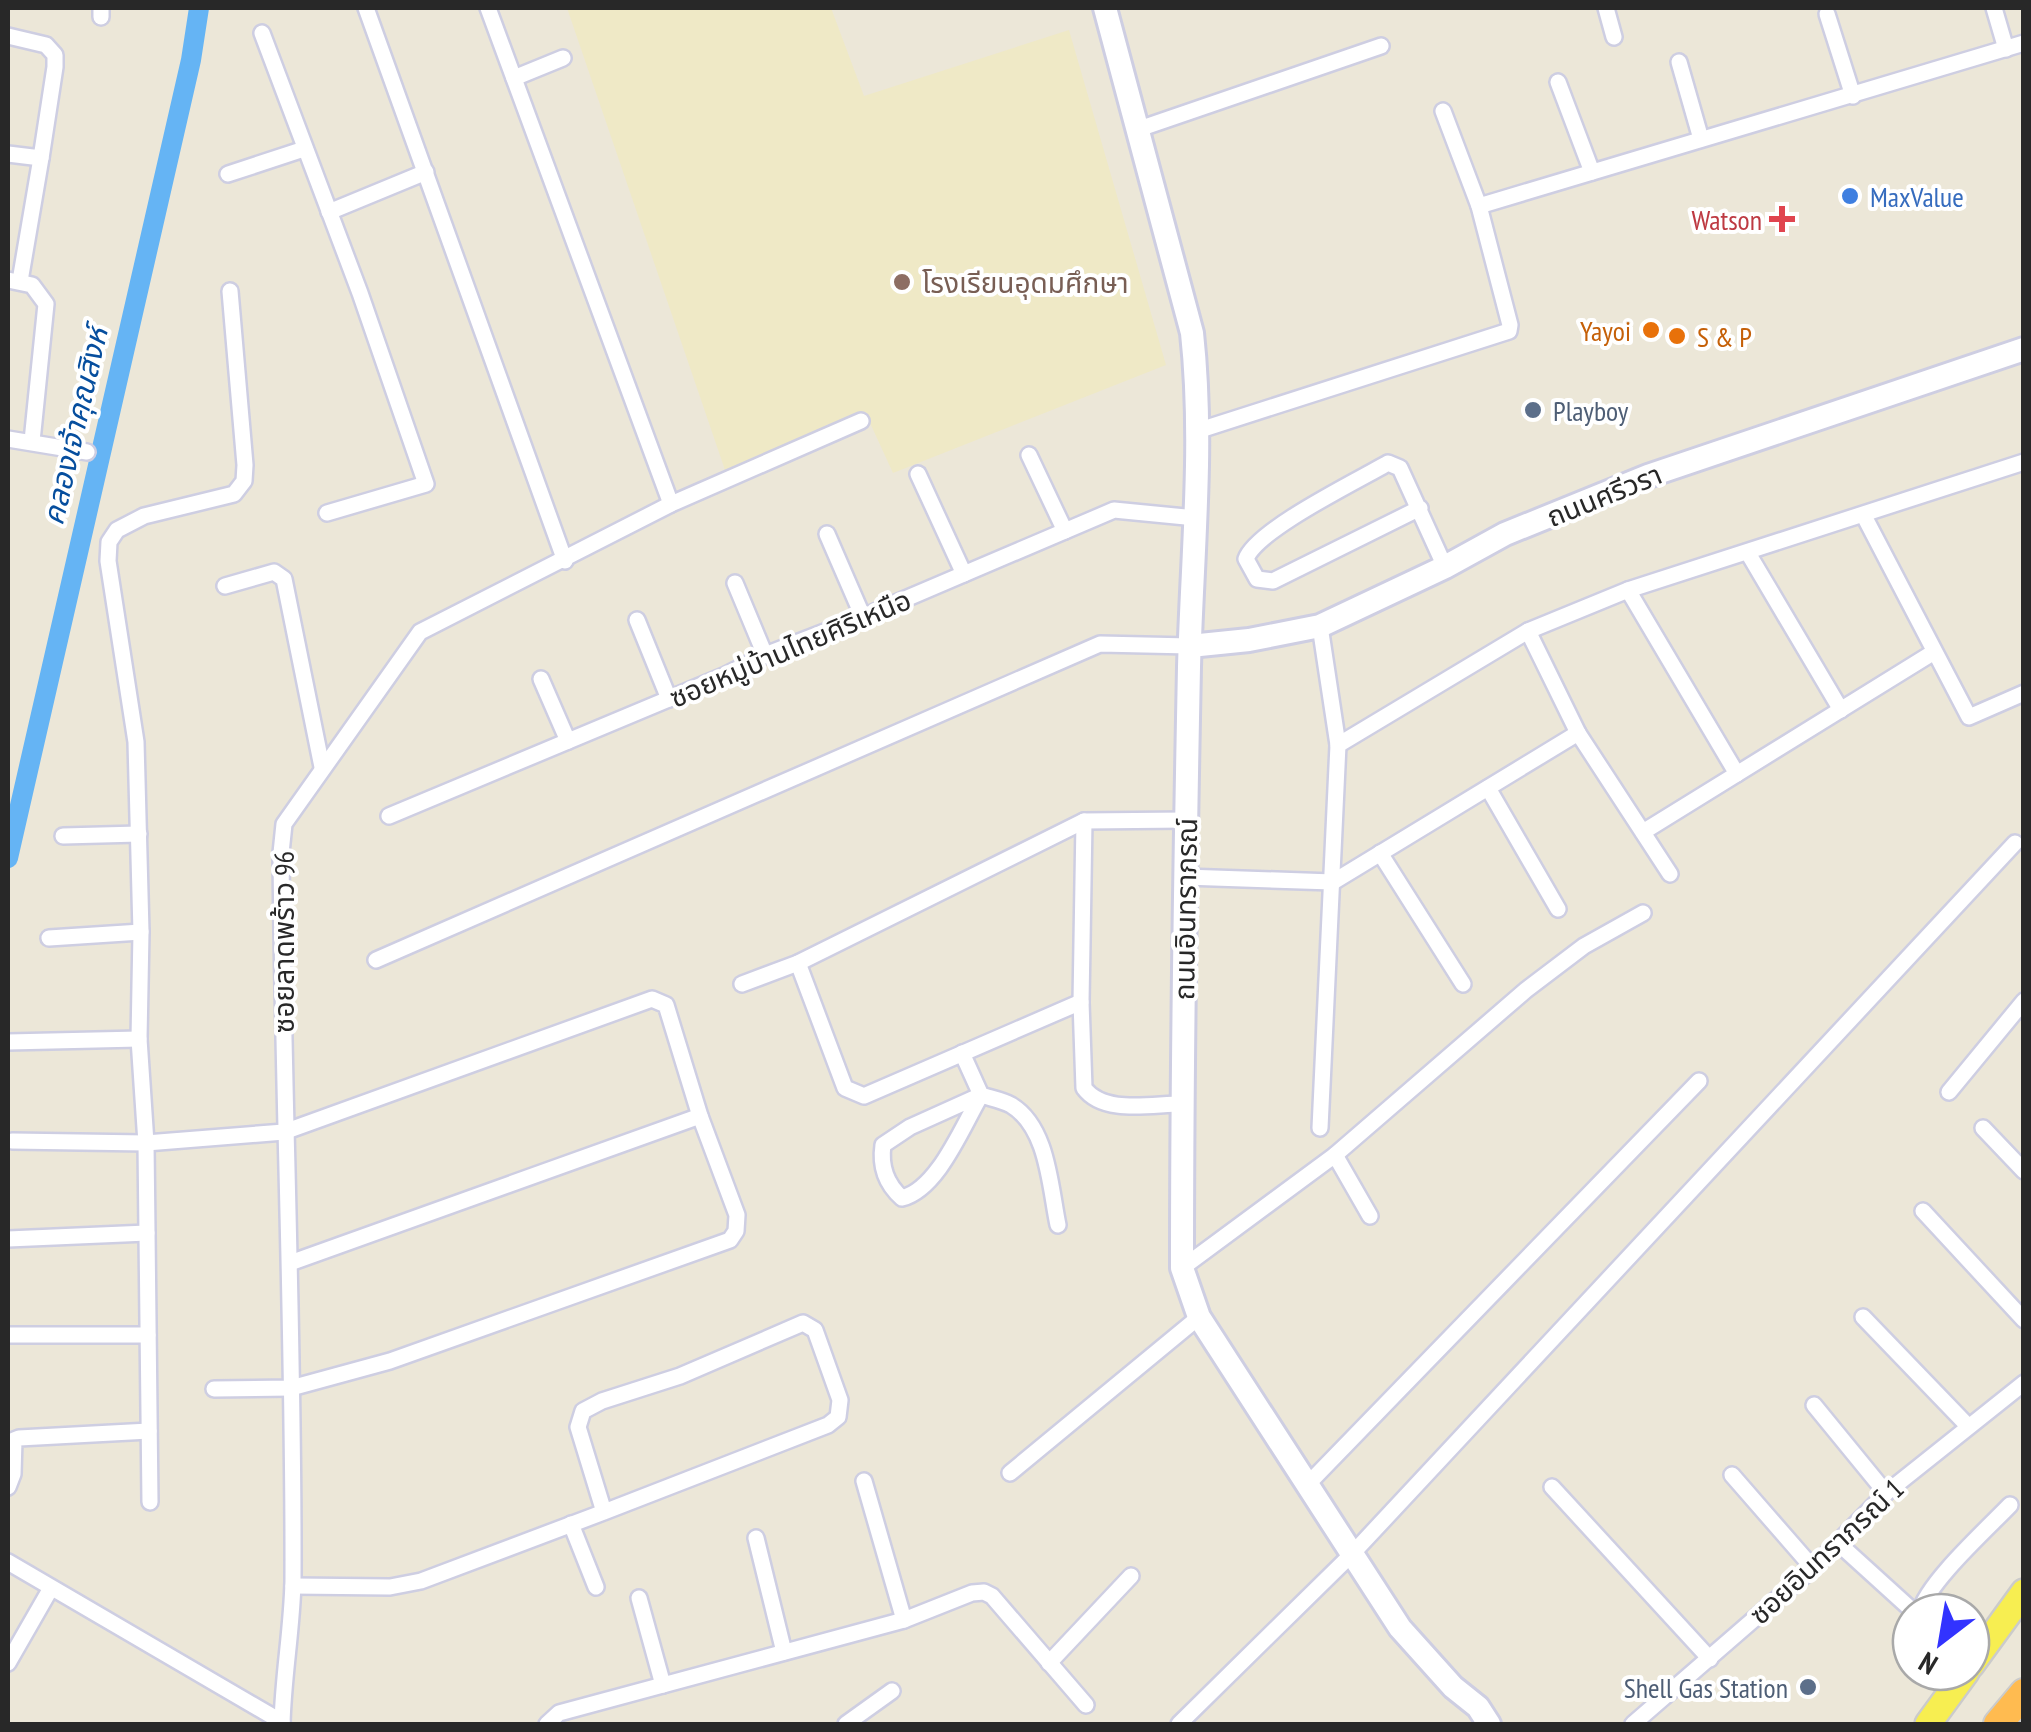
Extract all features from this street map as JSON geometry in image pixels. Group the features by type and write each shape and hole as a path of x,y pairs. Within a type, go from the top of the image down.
{"highway":[{"path":"1998,1724 2024,1692"}],"main road":[{"path":"1991,1636 2024,1592"},
{"path":"1928,1724 1950,1692"}],"street":[{"path":"366,8 565,561"},
{"path":"488,8 670,504"},
{"name":"ถนนอินทราภรณ์","path":"1105,8 1192,332 1197,431 1186,820 1182,1268 1199,1317 1400,1628 1453,1687 1478,1707 1489,1724"},
{"path":"1606,8 1614,36"},
{"path":"1994,8 2006,49"},
{"path":"1827,14 1852,96"},
{"path":"262,33 360,292 426,484 327,513"},
{"path":"8,36 46,45 55,55 41,158 14,281 40,291 46,304 32,442"},
{"path":"1479,206 2024,43"},
{"path":"1136,130 1381,46"},
{"path":"514,78 563,58"},
{"path":"1679,62 1700,139"},
{"path":"1558,82 1592,172"},
{"path":"1197,431 1505,334 1510,326 1479,206 1443,112"},
{"path":"228,174 304,149"},
{"path":"8,154 41,158"},
{"path":"329,212 426,172"},
{"path":"150,1502 146,1143 138,1039 141,932 136,742 108,542 118,530 144,516 234,494 244,482 246,465 230,291"},
{"name":"ถนนศรีวรา","path":"1190,646 1249,640 1320,626 1505,534 1648,476 2024,349"},
{"name":"ซอยลาดพร้าว 96","path":"282,1723 293,1586 280,853 284,824 420,632 670,504 861,420"},
{"path":"8,439 87,452"},
{"path":"1029,455 1065,531"},
{"path":"1420,508 1273,581 1257,580 1246,559 1254,546 1276,529 1388,462 1400,468 1420,508 1445,567"},
{"path":"1338,745 1528,631 1628,590 2024,462"},
{"path":"918,474 964,574"},
{"name":"ซอยหมู่บ้านไทยศิริเหนือ","path":"389,816 1114,510 1196,518"},
{"path":"1864,516 1968,717 2024,693"},
{"path":"827,534 864,617"},
{"path":"1748,553 1841,710"},
{"path":"225,586 274,572 284,579 322,767"},
{"path":"735,583 765,655"},
{"path":"1628,590 1737,774"},
{"path":"637,620 669,699"},
{"path":"1320,626 1338,745 1320,1128"},
{"path":"1528,631 1578,733 1670,874"},
{"path":"376,960 1100,644 1190,646"},
{"path":"1643,832 1934,652"},
{"path":"541,679 568,741"},
{"path":"1185,877 1333,882 1578,733"},
{"path":"1488,788 1558,908"},
{"path":"742,984 798,963 1084,820 1186,820"},
{"path":"1084,820 1084,1088 1092,1099 1104,1105 1182,1104"},
{"path":"63,836 139,834"},
{"path":"1179,1724 1353,1552 2015,843"},
{"path":"1380,853 1464,984"},
{"path":"1182,1268 1334,1155 1526,990 1584,946 1643,913"},
{"path":"49,938 141,932"},
{"path":"798,963 845,1088 864,1096 1081,1002"},
{"path":"12,1141 146,1143 284,1132 652,999 666,1005 700,1116 737,1215 736,1231 730,1240 390,1361 291,1388 214,1389"},
{"path":"1949,1092 2023,1001"},
{"path":"8,1042 138,1039"},
{"path":"962,1053 980,1095"},
{"path":"1308,1484 1699,1082"},
{"path":"980,1095 929,1184 902,1198 892,1190 884,1172 883,1145 910,1127 980,1095 1010,1104 1026,1118 1039,1140 1058,1226"},
{"path":"290,1263 700,1116"},
{"path":"1983,1128 2024,1172"},
{"path":"1334,1155 1370,1216"},
{"path":"1923,1211 2024,1320"},
{"path":"8,1239 147,1232"},
{"path":"1010,1473 1199,1317"},
{"path":"1863,1317 1967,1426"},
{"path":"293,1586 390,1587 421,1580 604,1512 828,1425 838,1417 840,1400 815,1330 803,1323 680,1376 602,1401 584,1411 578,1427 604,1512"},
{"path":"8,1334 148,1334"},
{"name":"ซอยอินทราภรณ์ 1","path":"1634,1724 1813,1568 1886,1492 2024,1383"},
{"path":"1814,1405 1886,1492"},
{"path":"8,1487 14,1440 18,1438 148,1431"},
{"path":"1732,1475 1813,1568"},
{"path":"864,1481 904,1620"},
{"path":"1552,1486 1710,1659"},
{"path":"1931,1592 2010,1506"},
{"path":"571,1524 596,1587"},
{"path":"756,1538 784,1652"},
{"path":"1838,1543 1894,1592"},
{"path":"8,1562 282,1723"},
{"path":"1049,1663 1131,1576"},
{"path":"8,1663 51,1588"},
{"path":"547,1724 560,1713 904,1620 972,1593 984,1592 992,1596 1086,1705"},
{"path":"640,1598 663,1685"},
{"path":"846,1724 892,1691"}],"shaded area":[{"name":"โรงเรียนอุดมศึกษา","path":"567,8 831,8 864,96 1069,30 1166,365 893,473 865,412 725,470"}],"waterway":[{"name":"คลองเจ้าคุณสิงห์","path":"8,858 191,60 199,8"}],"place":[{"name":"MaxValue","path":"1850,196"},
{"name":"Watson","path":"1782,219"},
{"name":"โรงเรียนอุดมศึกษา","path":"902,282"},
{"name":"Yayoi","path":"1651,330"},
{"name":"S & P","path":"1677,336"},
{"name":"Playboy","path":"1533,410"},
{"name":"Shell Gas Station","path":"1808,1687"}]}
